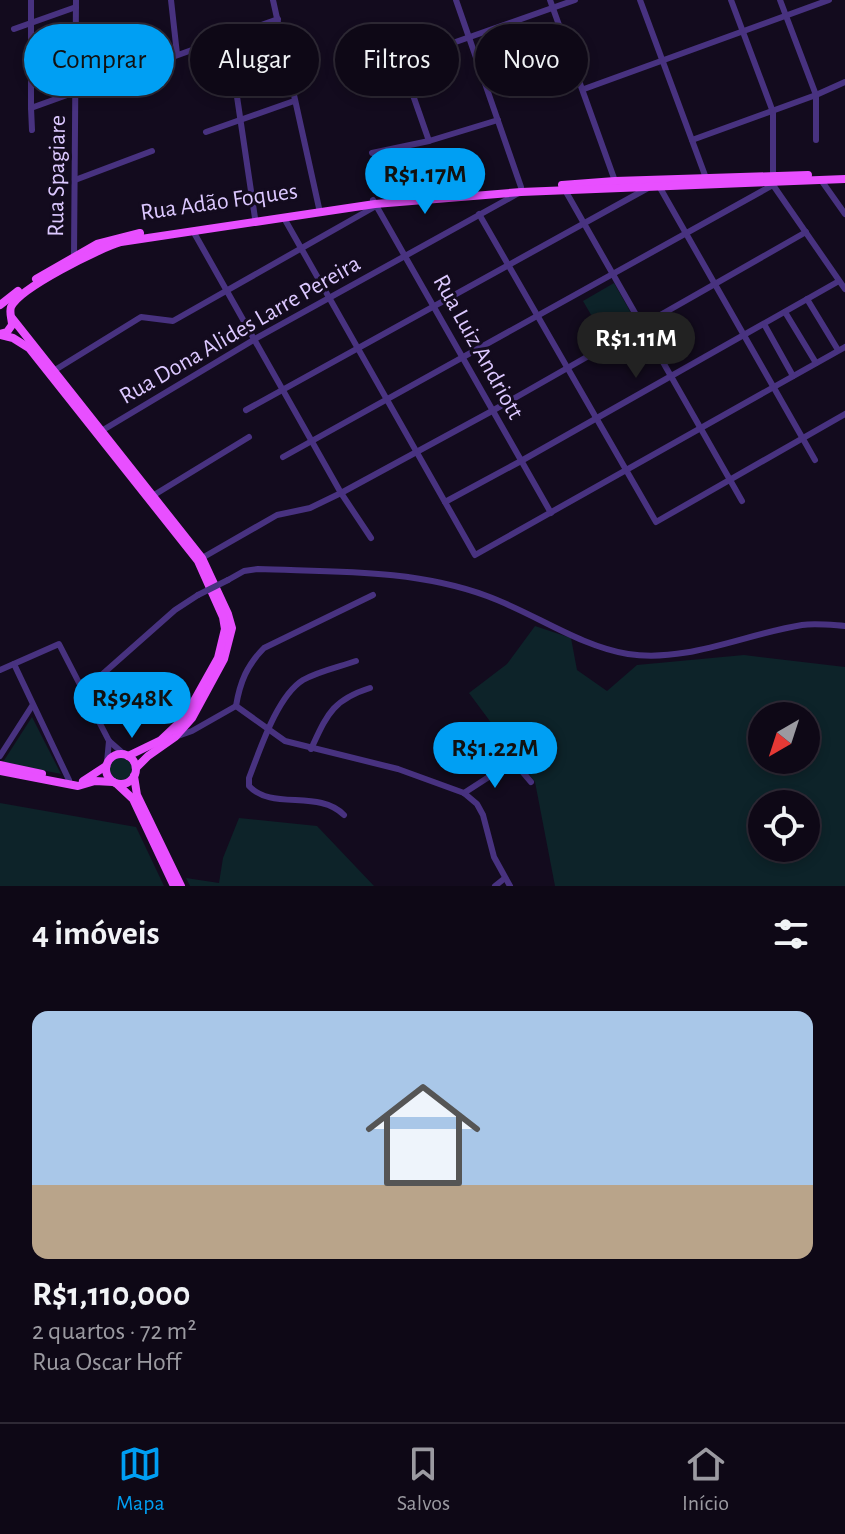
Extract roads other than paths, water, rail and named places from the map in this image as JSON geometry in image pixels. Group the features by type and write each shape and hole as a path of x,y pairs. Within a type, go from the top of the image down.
{"main road":[{"name":"Rua Adão Foques","path":"521,190 821,180 845,176"},
{"name":"Rua Adão Foques","path":"0,307 74,256 121,236 319,208 615,181 706,178 773,181 845,176"},
{"name":"Rua Adão Foques","path":"0,334 10,329 16,299 98,249 121,242 375,203"},
{"path":"0,307 11,315 202,558 219,591 232,628 224,659 189,729 127,755 113,756 82,781 0,765"},
{"path":"0,334 23,342 29,348 198,561 214,593 225,629 221,649 190,708 173,734 148,756 127,783 95,781 78,786 0,771"},
{"path":"161,740 182,726 189,729"},
{"path":"127,755 135,772 137,795 181,886"},
{"path":"106,764 107,775 133,799 174,886"}],"street":[{"path":"31,0 30,24 76,4"},
{"path":"171,0 177,54"},
{"path":"273,0 319,208"},
{"path":"456,0 521,190"},
{"path":"459,42 552,4 575,0"},
{"path":"640,0 706,178"},
{"path":"731,0 773,112 773,181 845,289"},
{"path":"780,0 816,95 816,140"},
{"path":"588,88 829,0"},
{"path":"552,4 560,24"},
{"path":"263,24 278,19"},
{"path":"14,29 24,26"},
{"path":"174,55 190,49"},
{"path":"692,140 773,112 845,82"},
{"path":"31,96 32,130"},
{"path":"31,108 65,96"},
{"name":"Rua Spagiare","path":"74,256 76,96"},
{"path":"237,96 255,218"},
{"path":"413,96 429,141"},
{"path":"586,96 615,181"},
{"path":"206,132 294,101"},
{"path":"372,153 429,141 498,120"},
{"path":"75,180 152,151"},
{"path":"821,180 845,214"},
{"path":"283,457 686,233 773,181"},
{"path":"246,410 655,186 686,233 815,460"},
{"name":"Rua Dona Alides Larre Pereira","path":"103,430 255,339 521,190"},
{"path":"565,190 742,501"},
{"path":"55,370 141,317 173,321 375,203"},
{"name":"Rua Luiz Andriott","path":"375,203 551,513"},
{"path":"479,214 656,522 845,414"},
{"path":"284,218 475,555 625,468 842,349 807,299"},
{"path":"193,231 341,493 371,538"},
{"path":"202,558 277,515 310,508 341,493 492,411 806,232"},
{"path":"445,502 839,281"},
{"path":"785,312 816,363"},
{"path":"764,324 793,376"},
{"path":"154,495 249,437"},
{"path":"97,679 175,610 244,571 258,569 393,575 438,582 487,596 594,644 626,654 700,649 806,624 845,626"},
{"path":"236,706 246,671 253,658 264,648 373,595"},
{"path":"0,670 59,644 109,741 127,755"},
{"path":"344,815 329,803 263,796 249,786 249,778 269,731 295,686 316,674 356,661"},
{"path":"14,664 69,780"},
{"path":"311,749 333,707 352,694 370,688"},
{"path":"0,756 32,706"},
{"path":"189,729 236,706"},
{"path":"236,706 285,741 398,769 464,793 477,804 483,815 494,857 510,886"},
{"path":"487,730 531,782"},
{"path":"106,764 109,741"},
{"path":"464,793 498,771 517,766"},
{"path":"495,886 505,878"}]}
